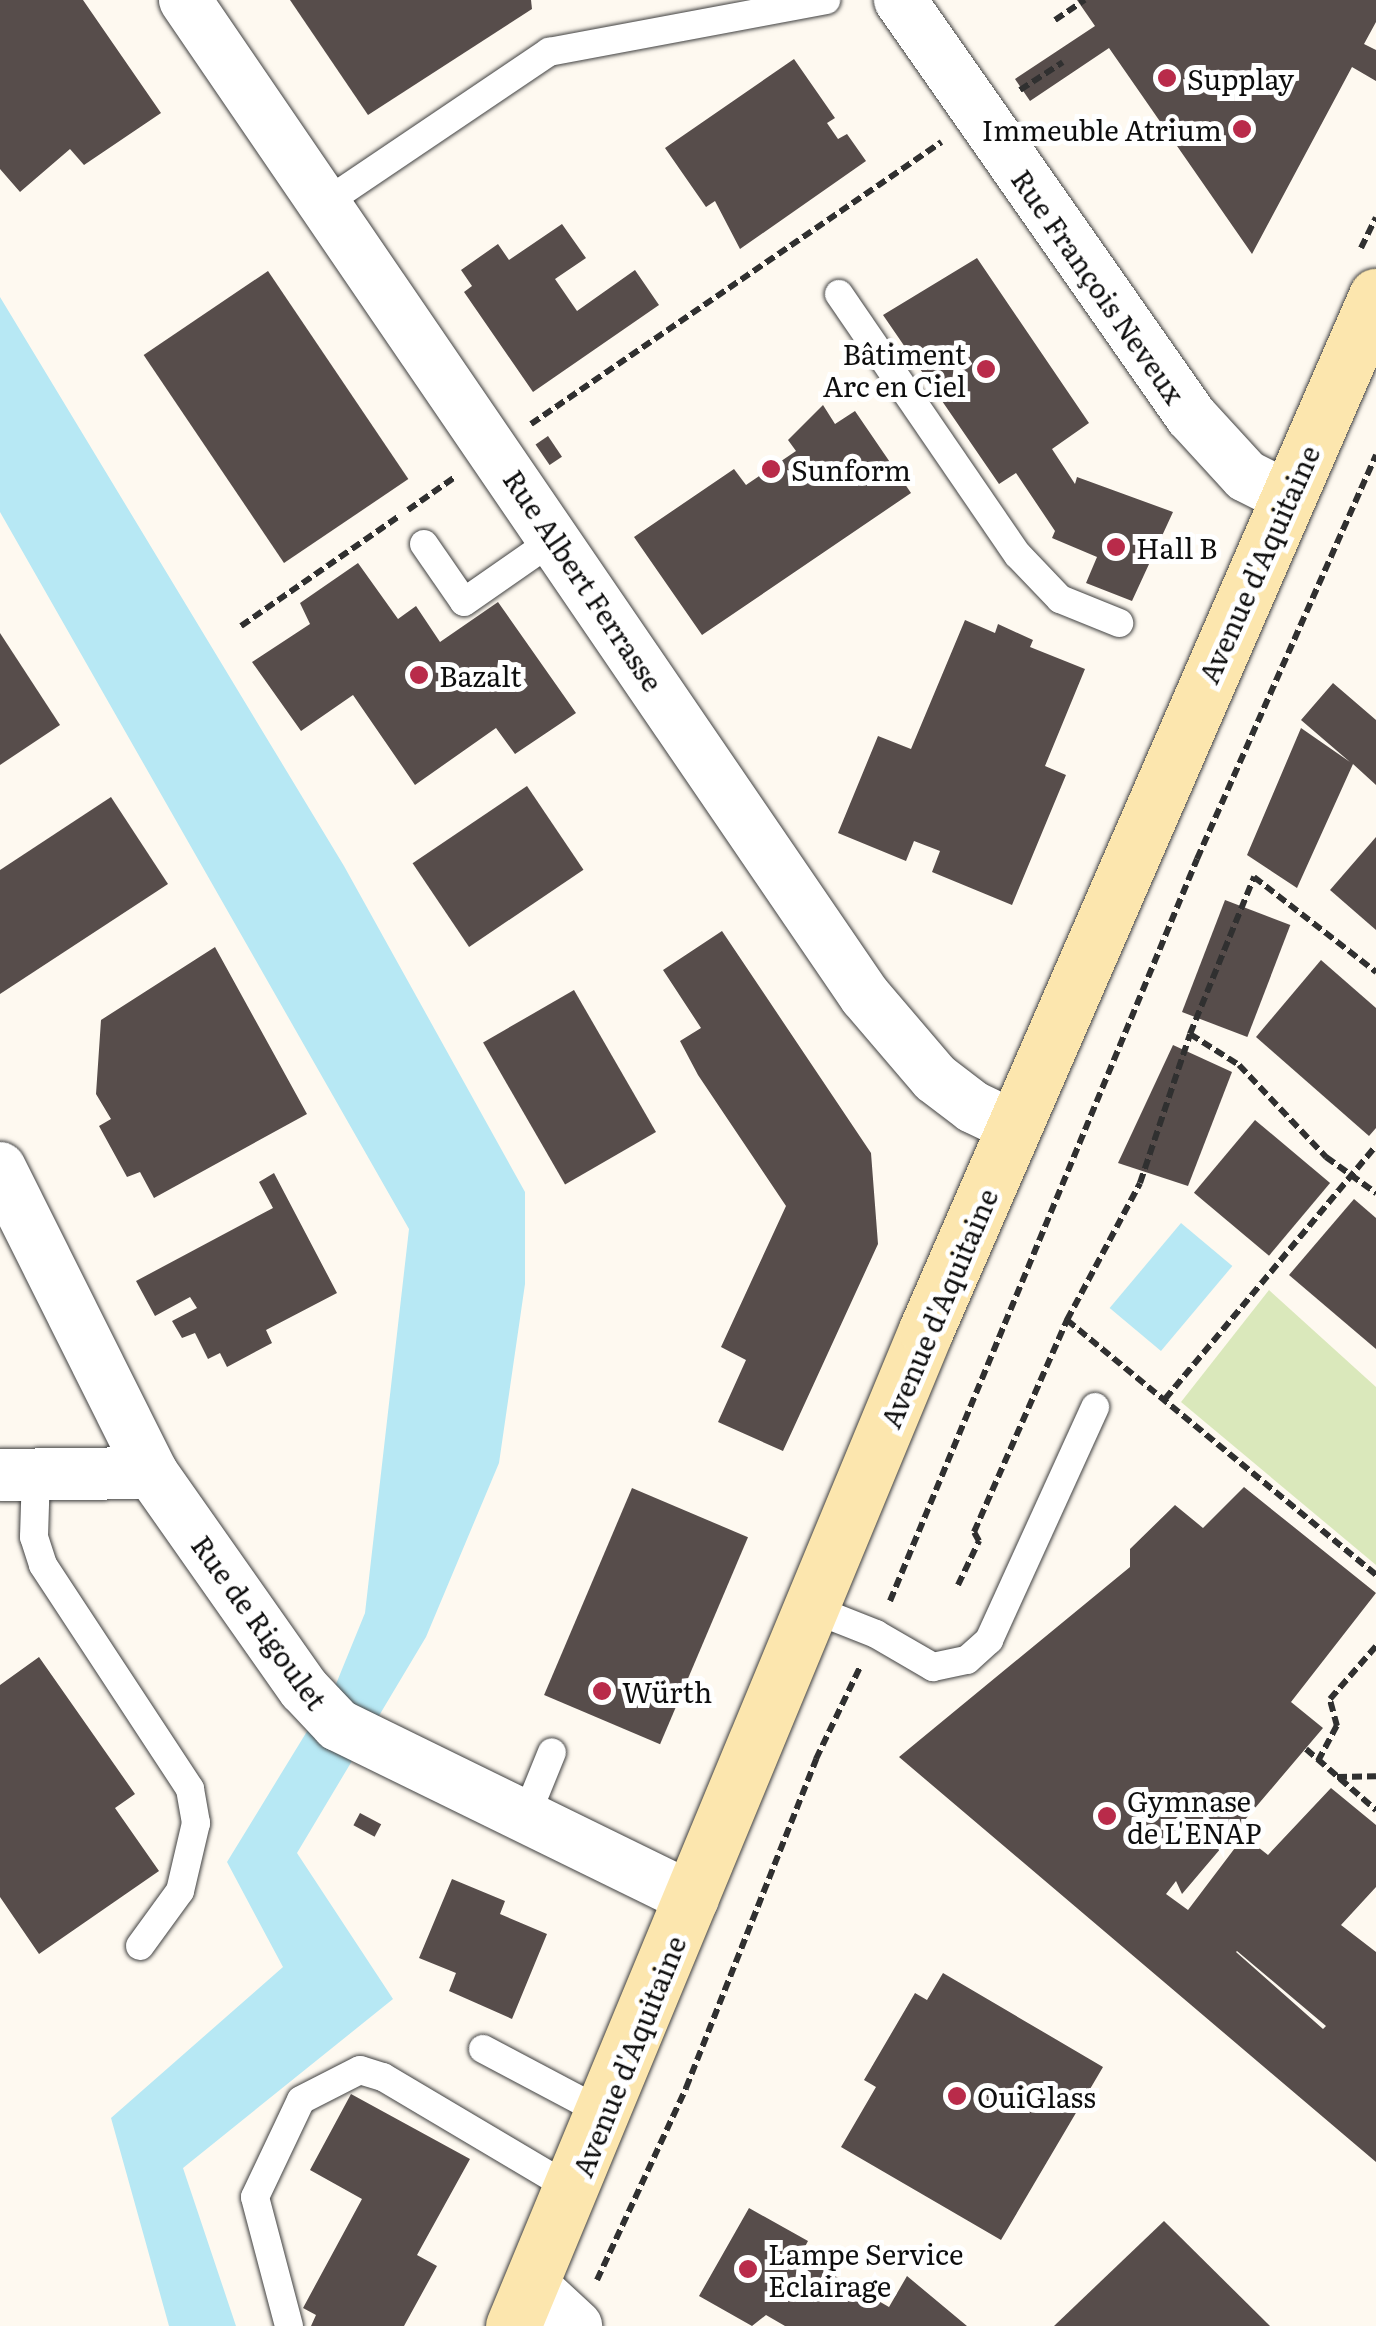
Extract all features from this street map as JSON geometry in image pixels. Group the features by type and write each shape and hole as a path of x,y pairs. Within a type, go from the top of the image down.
{"street":[{"name":"Rue Albert Ferrasse","path":"185,0 328,201 865,996 935,1078 974,1107 1015,1126"},
{"name":"Rue François Neveux","path":"900,0 997,104 1191,416 1246,476 1290,498"},
{"name":"Avenue d'Aquitaine","path":"523,2306 1015,1126 1373,317"},
{"name":"Rue de Rigoulet","path":"0,1168 152,1473 304,1689 338,1725 379,1751 692,1899"},
{"path":"18,1474 152,1473"},
{"path":"523,2306 584,2308"}],"lane":[{"path":"328,201 549,52 826,0"},
{"path":"838,294 1018,555 1060,600 1118,623"},
{"path":"424,544 464,602 556,538"},
{"path":"813,1610 876,1634 933,1667 950,1668 989,1640 1095,1406"},
{"path":"18,1474 43,1565 190,1789 195,1834 180,1891 140,1946"},
{"path":"524,1821 552,1752"},
{"path":"483,2049 604,2114"},
{"path":"289,2326 254,2198 300,2100 360,2070 573,2190"}],"path":[{"path":"1054,20 1085,0"},
{"path":"240,626 1063,62"},
{"path":"584,2308 686,2088 816,1758 876,1634 1189,878 1376,455"},
{"path":"958,1585 979,1540 974,1532 1067,1320 1140,1183 1190,1034 1254,877 1376,972"},
{"path":"1190,1034 1239,1065 1326,1157 1354,1172 1376,1192"},
{"path":"1165,1399 1376,1146"},
{"path":"1067,1320 1376,1575"},
{"path":"1318,1762 1336,1726 1330,1699 1376,1646"},
{"path":"1306,1749 1376,1810"},
{"path":"1337,1777 1376,1776"}],"green space":[{"path":"1269,1290 1376,1387 1376,1565 1181,1402"}],"water":[{"path":"0,297 344,866 525,1192 525,1284 499,1463 426,1637 297,1853 393,1999 183,2168 236,2326 169,2326 111,2118 283,1967 227,1862 336,1684 365,1613 409,1229 0,512"},
{"path":"1181,1223 1232,1266 1161,1351 1110,1308"}],"building":[{"path":"0,0 83,0 161,113 84,165 70,149 20,192 0,169"},
{"path":"290,0 531,0 532,9 368,115"},
{"name":"Immeuble Atrium","path":"1077,0 1376,0 1376,22 1364,44 1376,50 1376,81 1352,67 1252,254 1109,48 1030,101 1015,79 1095,26"},
{"path":"794,59 835,118 827,123 838,139 847,134 866,161 740,249 715,201 706,207 665,148"},
{"path":"562,224 586,258 555,279 577,311 635,270 659,305 533,392 464,292 472,286 461,270 498,244 509,260"},
{"name":"Bâtiment Arc en Ciel","path":"977,258 1089,423 1052,449 1075,484 1077,477 1173,512 1132,601 1086,583 1097,557 1052,538 1055,531 1016,473 999,484 883,315"},
{"path":"268,271 408,479 284,563 144,355"},
{"path":"823,405 835,424 855,411 911,493 702,635 634,537 734,469 746,485 796,451 788,440"},
{"path":"548,436 562,457 550,465 536,444"},
{"path":"358,563 398,619 416,606 440,642 498,602 576,713 515,754 496,728 415,785 353,695 301,731 252,662 310,624 300,603"},
{"path":"965,620 995,633 998,624 1033,640 1030,647 1085,669 1045,766 1066,775 1012,905 932,872 940,851 914,841 906,861 838,833 878,736 911,749"},
{"path":"0,633 60,725 0,765"},
{"path":"1333,683 1376,720 1376,785 1353,764 1297,888 1247,855 1301,728 1350,762 1301,720"},
{"path":"527,786 583,870 469,947 413,863"},
{"path":"111,797 168,884 0,994 0,870"},
{"path":"1376,837 1376,930 1330,890"},
{"path":"1225,900 1290,925 1247,1037 1182,1012"},
{"path":"722,931 871,1153 878,1244 783,1451 718,1422 746,1360 721,1347 786,1206 698,1075 680,1041 701,1028 663,970"},
{"path":"215,947 307,1114 154,1198 140,1172 127,1177 99,1126 111,1119 96,1094 101,1020"},
{"path":"1321,960 1376,1008 1376,1128 1369,1136 1256,1037"},
{"path":"574,990 656,1132 565,1185 483,1042"},
{"path":"1173,1045 1232,1072 1188,1186 1118,1163"},
{"path":"1255,1120 1330,1183 1269,1256 1194,1193"},
{"path":"274,1173 337,1293 266,1330 272,1343 227,1367 220,1353 208,1359 195,1333 182,1338 172,1321 197,1308 190,1297 155,1316 136,1281 273,1208 259,1182"},
{"path":"1354,1199 1376,1218 1376,1349 1289,1275"},
{"name":"Gymnase de L'ENAP","path":"1244,1487 1376,1593 1291,1702 1323,1728 1182,1894 1176,1881 1166,1894 1188,1910 1244,1836 1268,1855 1331,1788 1376,1825 1376,1887 1341,1925 1376,1952 1376,2162 899,1757 1130,1567 1130,1549 1175,1505 1203,1528","holes":["1237,1951 1326,2026 1323,2029 1236,1952"]},
{"path":"632,1488 748,1537 660,1744 544,1695"},
{"path":"39,1657 135,1794 115,1808 159,1871 39,1954 0,1897 0,1685"},
{"path":"360,1813 381,1824 375,1837 353,1825"},
{"path":"452,1879 505,1901 500,1914 547,1934 512,2019 449,1991 456,1973 419,1958"},
{"path":"943,1973 1103,2067 1001,2240 841,2147 876,2087 864,2080 915,1993 927,2000"},
{"path":"351,2094 470,2159 417,2255 437,2266 404,2326 311,2326 316,2315 303,2308 362,2199 310,2170"},
{"path":"749,2208 808,2241 800,2256 889,2307 907,2276 967,2326 785,2326 766,2315 752,2326 699,2296"},
{"path":"1164,2221 1270,2326 1054,2326"}],"place":[{"name":"Supplay","path":"1167,78"},
{"name":"Immeuble Atrium","path":"1242,129"},
{"name":"Bâtiment Arc en Ciel","path":"986,369"},
{"name":"Sunform","path":"771,469"},
{"name":"Hall B","path":"1116,547"},
{"name":"Bazalt","path":"419,675"},
{"name":"Würth","path":"602,1691"},
{"name":"Gymnase de L'ENAP","path":"1107,1816"},
{"name":"OuiGlass","path":"957,2096"},
{"name":"Lampe Service Eclairage","path":"748,2269"}]}
